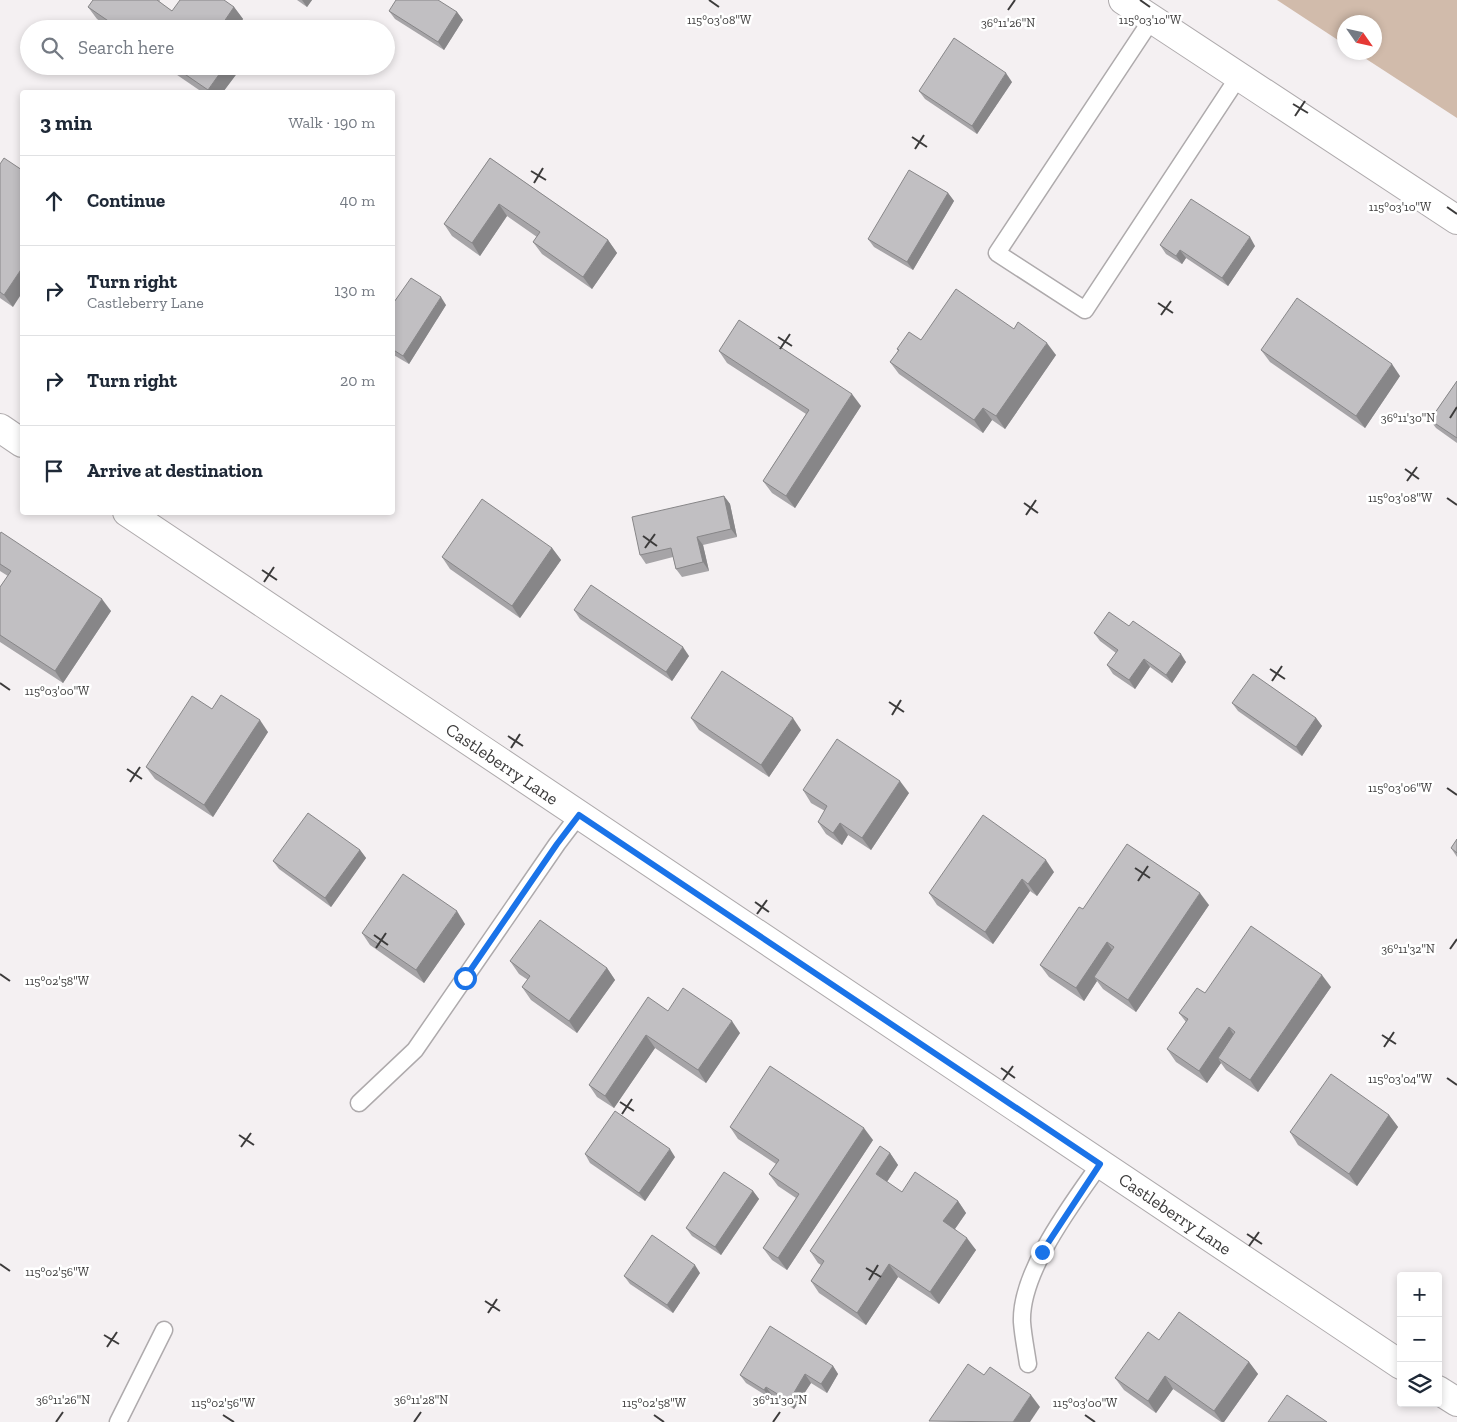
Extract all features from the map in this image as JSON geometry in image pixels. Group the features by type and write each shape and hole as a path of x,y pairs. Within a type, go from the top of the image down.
{"street":[{"path":"1123,0 1457,220"},
{"path":"0,428 20,442"},
{"name":"Castleberry Lane","path":"131,515 1397,1362"},
{"path":"1442,1393 1457,1402"}],"lane":[{"path":"1152,19 997,253 1085,310 1239,76"},
{"path":"359,1103 415,1050 579,815"},
{"path":"1028,1364 1022,1321 1027,1290 1042,1252 1100,1164"},
{"path":"118,1422 164,1330"}],"shaded area":[{"path":"1277,0 1457,0 1457,118 1368,60 1382,60 1382,15 1337,15 1337,39"}],"building":[{"path":"93,0 157,0 172,11 180,0 224,0 234,7 225,20 107,20 88,7"},
{"path":"396,0 438,0 457,12 438,42 389,11"},
{"path":"954,38 1006,73 972,126 919,91"},
{"path":"186,75 219,75 208,90"},
{"path":"4,158 20,169 20,271 4,295 0,292 0,164"},
{"path":"490,158 608,240 583,277 533,242 540,232 499,204 472,243 444,224"},
{"path":"909,170 948,193 907,262 868,239"},
{"path":"1191,199 1250,237 1222,278 1180,250 1176,256 1160,245"},
{"path":"411,278 441,297 403,356 395,351 395,301"},
{"path":"956,289 1014,329 1018,322 1047,343 996,416 983,408 974,420 890,362 909,332 921,340"},
{"path":"1297,298 1392,364 1356,416 1261,350"},
{"path":"739,320 852,394 786,496 763,481 809,410 719,351"},
{"path":"1457,381 1457,438 1430,420"},
{"path":"724,496 731,529 697,537 703,562 676,569 671,548 640,555 632,517"},
{"path":"482,499 552,548 512,606 442,557"},
{"path":"1,532 102,599 55,671 0,635 0,587 11,571 0,564"},
{"path":"591,585 683,647 666,672 574,610"},
{"path":"1109,612 1129,626 1133,621 1181,654 1166,675 1144,659 1129,680 1107,665 1118,650 1094,633"},
{"path":"722,671 793,718 761,765 691,718"},
{"path":"1253,674 1316,718 1296,747 1232,703"},
{"path":"221,695 260,720 204,805 146,767 192,696 212,709"},
{"path":"837,739 900,781 862,838 840,823 833,833 818,822 827,806 803,790"},
{"path":"308,813 360,850 325,898 273,861"},
{"path":"983,815 1046,860 1028,884 1022,879 985,932 929,893"},
{"path":"1457,839 1457,853 1451,848"},
{"path":"1127,844 1200,893 1128,1000 1094,977 1114,947 1107,942 1076,988 1040,965 1079,907 1083,909"},
{"path":"403,874 457,911 416,970 362,933"},
{"path":"540,920 607,968 569,1021 522,987 530,976 510,961"},
{"path":"1251,926 1322,975 1250,1080 1218,1058 1235,1032 1229,1027 1199,1071 1167,1049 1188,1019 1179,1013 1197,988 1205,993"},
{"path":"683,988 732,1021 698,1070 646,1035 605,1096 589,1085 648,997 668,1011"},
{"path":"770,1066 864,1128 778,1258 763,1248 799,1194 769,1174 779,1160 730,1127"},
{"path":"1331,1074 1389,1115 1349,1174 1290,1132"},
{"path":"615,1111 670,1149 639,1193 585,1154"},
{"path":"880,1146 890,1153 876,1174 902,1192 915,1172 958,1201 943,1221 967,1238 930,1292 889,1264 857,1313 811,1281 824,1261 810,1251"},
{"path":"724,1172 753,1191 715,1247 686,1228"},
{"path":"652,1235 695,1265 667,1305 624,1276"},
{"path":"1179,1312 1249,1362 1214,1411 1165,1376 1148,1401 1115,1378 1148,1332 1159,1340"},
{"path":"770,1326 833,1366 821,1384 805,1374 789,1401 766,1387 764,1390 740,1375"},
{"path":"968,1364 984,1375 990,1367 1031,1395 1013,1422 929,1421"},
{"path":"1287,1395 1327,1422 1268,1422"}],"route":[{"path":"465,978 579,815 1100,1164 1042,1252"}]}
